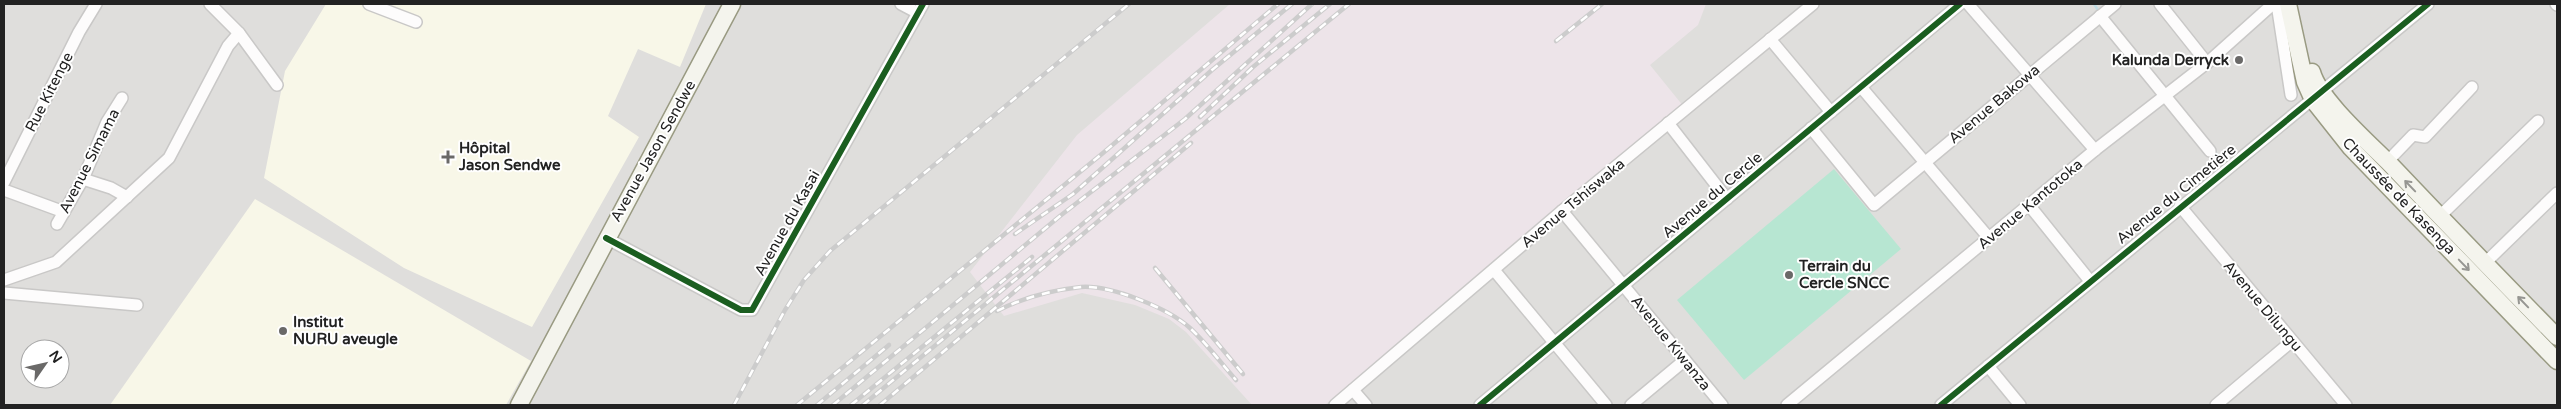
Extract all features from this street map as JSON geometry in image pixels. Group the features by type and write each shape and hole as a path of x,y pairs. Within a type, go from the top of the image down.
{"main road":[{"name":"Avenue Jason Sendwe","path":"519,405 606,238 732,4"},
{"name":"Chaussée de Kasenga","path":"2288,4 2305,82 2317,96 2387,162 2557,337"},
{"name":"Chaussée de Kasenga","path":"2298,4 2317,96 2351,148 2557,360"}],"street":[{"name":"Rue Kitenge","path":"4,182 63,63 96,4"},
{"path":"199,4 207,4"},
{"path":"210,4 238,33 277,85"},
{"path":"368,4 416,22"},
{"path":"901,4 920,8"},
{"name":"Avenue Tshiswaka","path":"1335,405 1562,211 1813,4"},
{"name":"Avenue du Cercle","path":"1480,405 1960,4"},
{"path":"1968,4 2095,150"},
{"name":"Avenue Bakowa","path":"1811,128 1874,205 2115,4"},
{"path":"2160,4 2208,63"},
{"name":"Avenue Kantotoka","path":"1787,405 2095,150 2208,63 2272,4"},
{"path":"2277,4 2291,95"},
{"name":"Avenue du Cimetière","path":"1941,405 2180,206 2428,4"},
{"name":"Avenue du Kasai","path":"606,238 741,310 752,310 920,8"},
{"path":"2100,16 2210,151"},
{"path":"4,280 56,262 169,158 228,46 238,33"},
{"path":"1770,39 1831,112"},
{"path":"1861,87 1989,238"},
{"path":"2387,162 2413,135 2425,137 2472,87"},
{"name":"Avenue Simama","path":"57,224 83,179 107,122 122,98"},
{"path":"2440,216 2538,121"},
{"path":"1668,123 1727,199"},
{"path":"83,179 111,188 127,197"},
{"path":"4,190 64,212"},
{"path":"2485,263 2557,193"},
{"path":"2029,205 2090,281"},
{"name":"Avenue Dilungu","path":"2180,206 2346,405"},
{"name":"Avenue Kiwanza","path":"1562,211 1722,405"},
{"path":"1494,270 1606,405"},
{"path":"4,293 137,305"},
{"path":"2216,405 2292,341"},
{"path":"1631,405 1685,360"},
{"path":"1988,366 2020,405"},
{"path":"1353,390 1366,405"}],"shaded area":[{"path":"4,4 2557,4 2557,405 4,405"},
{"name":"Hôpital Jason Sendwe","path":"326,4 706,4 680,67 638,49 608,116 639,137 532,327 404,268 264,178 285,71"},
{"path":"1230,4 1706,4 1698,25 1650,65 1684,107 1325,405 1252,405 1186,332 1169,319 1135,305 1082,293 1004,316 970,272 1077,135"},
{"path":"255,199 531,361 506,405 110,405"}],"green space":[{"name":"Terrain du Cercle SNCC","path":"1834,169 1901,249 1744,380 1677,300"}],"waterway":[{"path":"2094,4 2098,10"},
{"path":"2204,175 2222,160 2214,151"}],"railway":[{"path":"734,405 785,310 804,280 830,251 1129,4"},
{"path":"797,405 1103,153 1278,4"},
{"path":"1015,234 1073,194 1212,70 1292,4"},
{"path":"833,405 1060,216 1185,119 1312,4"},
{"path":"1200,117 1253,67 1330,4"},
{"path":"863,405 1349,4"},
{"path":"1556,41 1602,4"},
{"path":"880,405 1191,143"},
{"path":"851,405 1032,257"},
{"path":"1155,268 1243,374"},
{"path":"997,311 1027,298 1070,288 1093,287 1123,294 1154,306 1180,320 1202,340 1236,380"},
{"path":"817,405 889,345"}],"cycle path":[{"path":"606,238 741,310 752,310 923,4"},
{"path":"1480,405 1960,4"},
{"path":"1941,405 2428,4"}],"place":[{"name":"Kalunda Derryck","path":"2239,60"},
{"name":"Hôpital Jason Sendwe","path":"448,157"},
{"name":"Terrain du Cercle SNCC","path":"1789,275"},
{"name":"Institut NURU aveugle","path":"283,331"}]}
